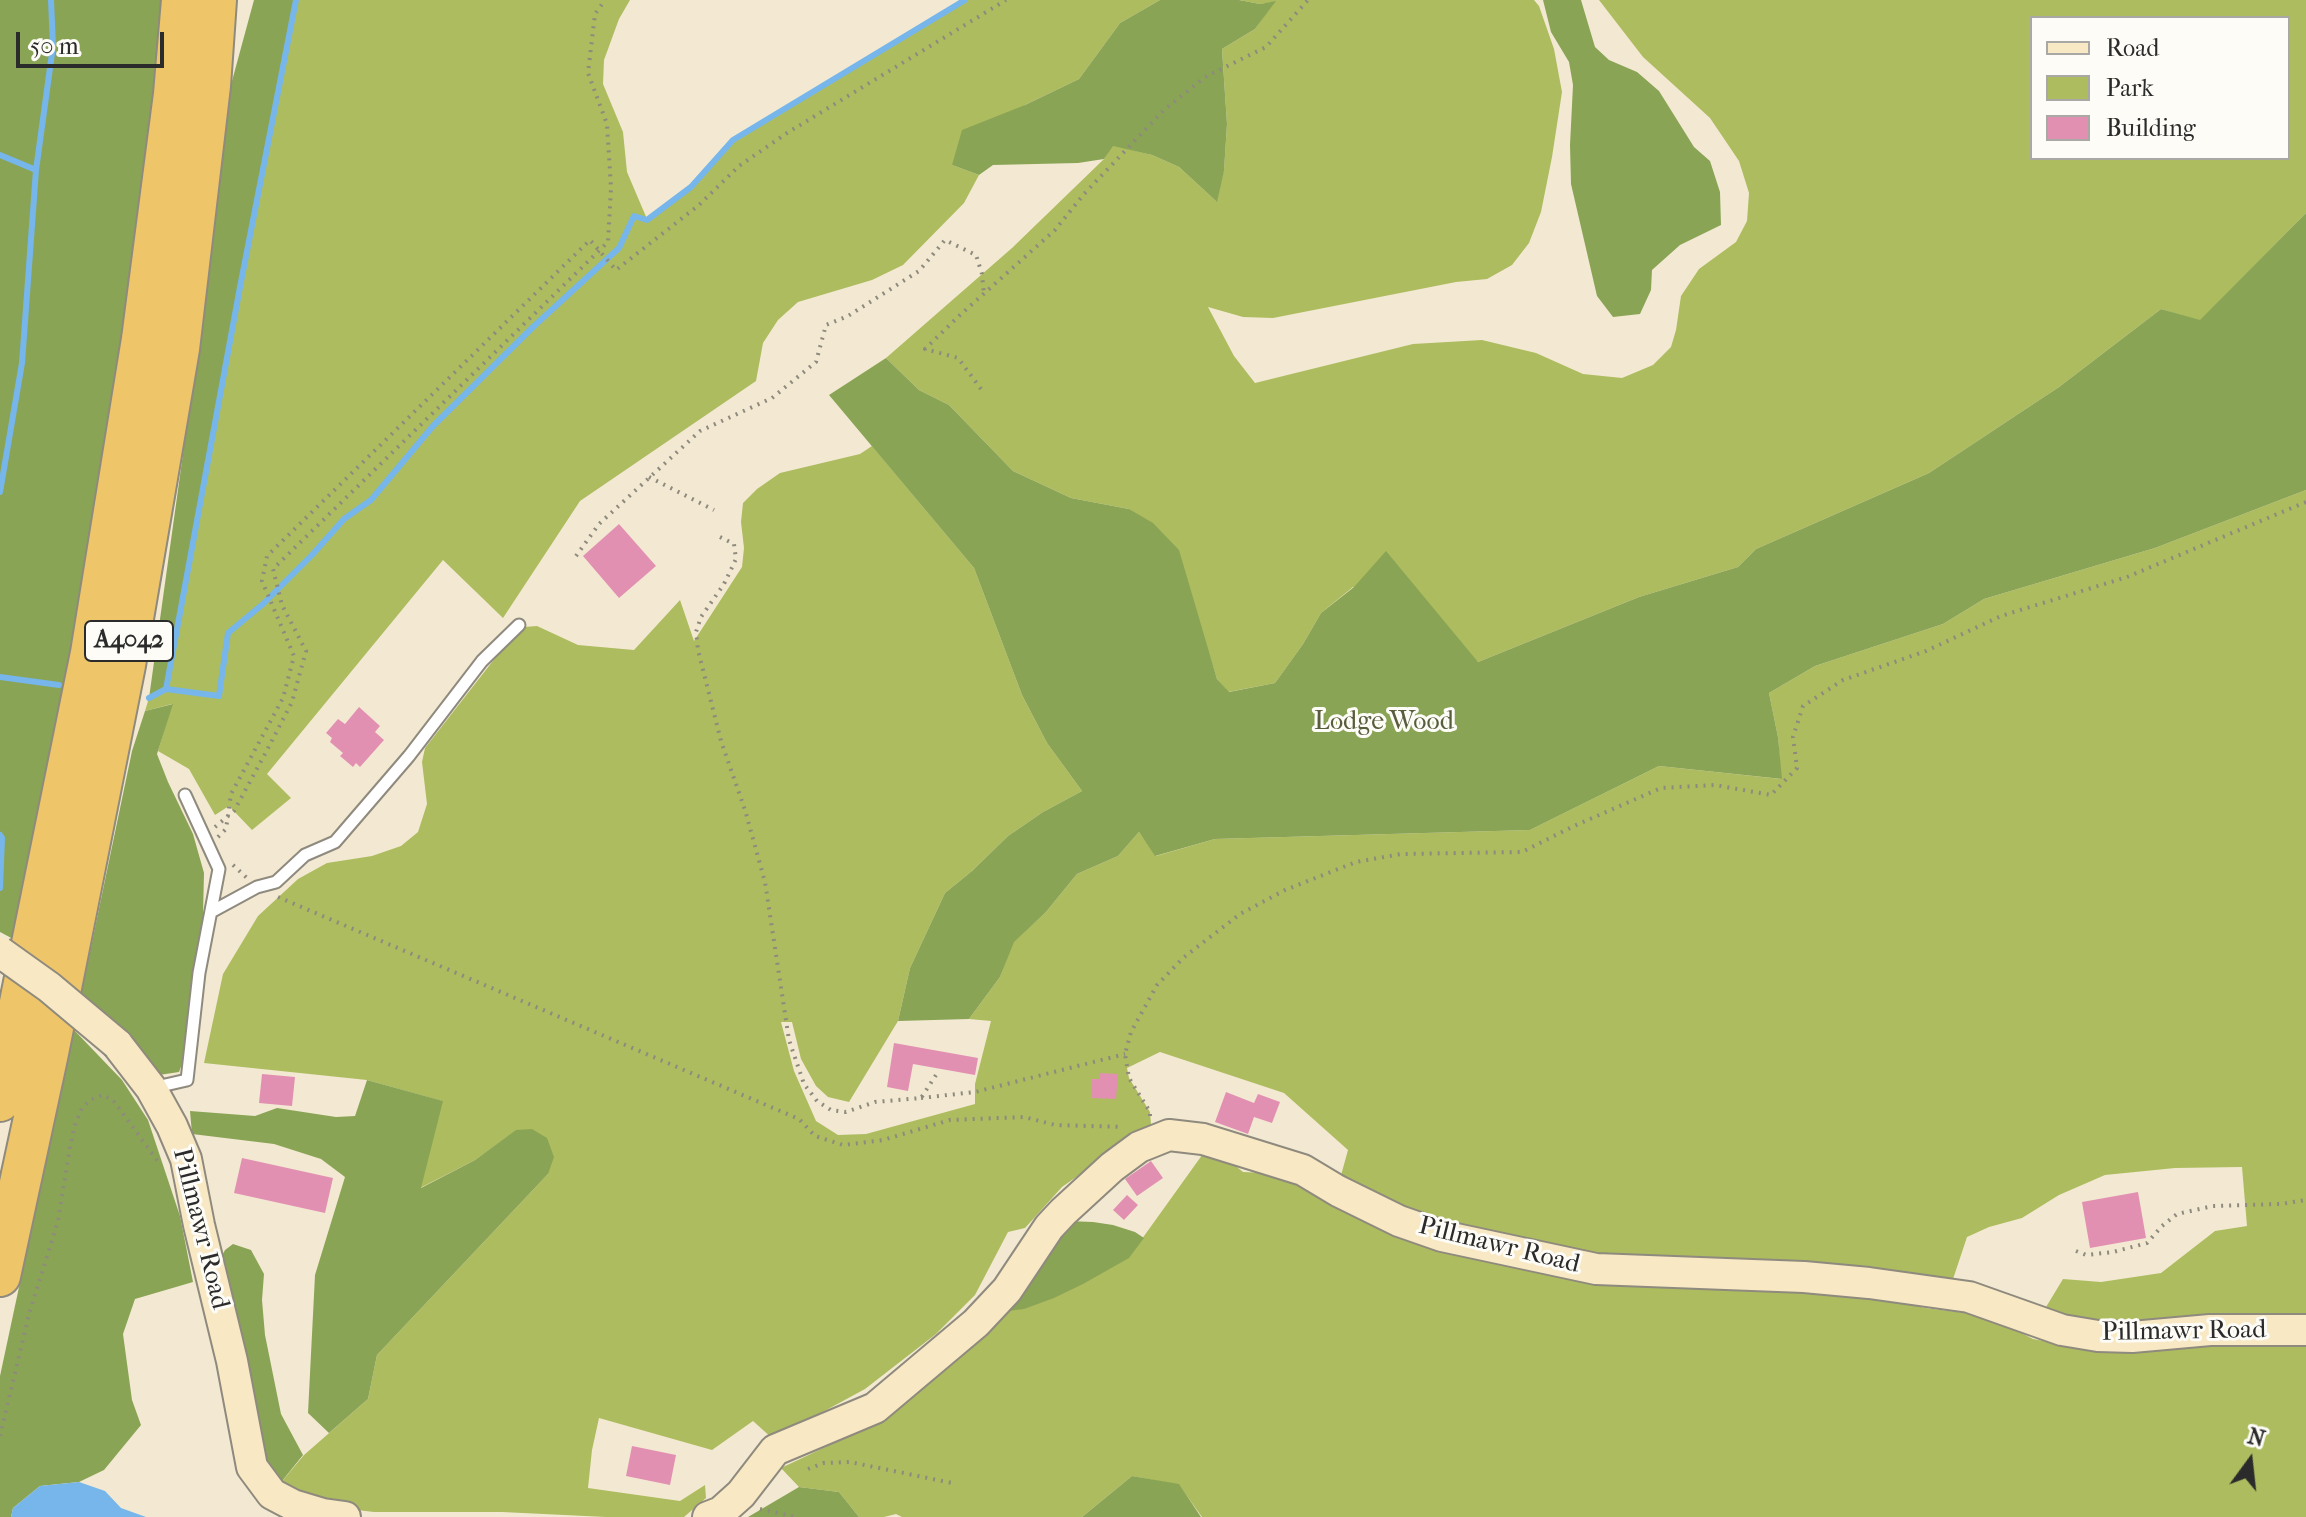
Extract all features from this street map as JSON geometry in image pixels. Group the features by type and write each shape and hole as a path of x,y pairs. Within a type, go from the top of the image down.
{"highway":[{"name":"A4042","path":"0,1101 96,621 142,339 174,94 182,0"},
{"name":"A4042","path":"0,1276 125,665 179,349 210,86 222,14"}],"street":[{"name":"Pillmawr Road","path":"0,952 49,987 117,1044 151,1088 186,1159 232,1361 252,1467 272,1494 293,1505 345,1517"},
{"name":"Pillmawr Road","path":"708,1517 721,1512 741,1494 775,1450 875,1408 976,1323 1007,1290 1049,1227 1063,1212 1139,1147 1169,1135 1203,1139 1303,1170 1399,1221 1442,1236 1596,1269 1869,1283 1969,1297 2062,1330 2098,1336 2132,1337 2210,1330 2306,1330"}],"lane":[{"path":"211,912 257,887 276,882 305,855 335,842 409,756 482,661 519,625"},
{"path":"151,1088 187,1080 199,973 219,869 185,795"}],"path":[{"path":"204,835 234,811 292,702 306,651 282,605 273,569 608,242 611,188 607,124 588,73 595,14 605,0"},
{"path":"217,838 226,829 231,794 283,698 294,656 262,581 267,556 590,240 616,270 699,205 739,166 843,98 1006,0"},
{"path":"981,389 958,358 925,349 1055,230 1084,194 1164,110 1205,77 1266,47 1308,0"},
{"path":"576,556 599,524 700,431 772,398 816,362 826,325 848,316 919,271 945,240 976,255 984,295"},
{"path":"649,477 714,510"},
{"path":"1151,1124 1150,1112 1129,1078 1125,1054 1131,1032 1157,985 1183,958 1240,914 1285,890 1356,862 1401,854 1522,852 1661,788 1715,785 1771,795 1797,768 1793,737 1803,706 1843,680 1926,651 2001,616 2127,577 2306,502"},
{"path":"720,537 734,544 736,559 724,584 701,617 696,632 698,650 721,741 765,882 789,1040 804,1084 817,1101 831,1110 846,1112 875,1102 975,1092 1125,1054"},
{"path":"229,862 257,887 799,1119 815,1136 843,1145 883,1140 950,1120 1024,1117 1055,1125 1131,1128"},
{"path":"921,1098 936,1075"},
{"path":"0,1436 29,1314 58,1221 70,1147 82,1108 102,1095 113,1100 165,1171"},
{"path":"2076,1251 2086,1255 2113,1252 2147,1243 2177,1214 2213,1206 2306,1200"},
{"path":"808,1469 823,1463 850,1462 952,1483"},
{"path":"774,1513 796,1517"}],"green space":[{"path":"0,0 163,0 151,134 106,464 17,941 0,932"},
{"path":"254,0 296,0 166,689 149,698 205,296 229,92"},
{"path":"296,0 630,0 619,19 604,60 603,84 623,132 627,172 647,219 691,187 733,140 965,0 1160,0 1120,23 1079,79 1025,105 952,165 979,175 964,203 903,265 872,280 798,302 778,320 763,343 756,381 580,501 503,618 443,560 267,774 291,798 252,830 229,806 215,815 189,769 158,751 172,704 145,711 149,698 166,688"},
{"path":"1160,0 1239,0 1260,4 1276,1 1255,29 1222,49 1227,124 1224,171 1217,202 1179,167 1152,155 1113,146 1104,159 1078,163 993,165 979,175 952,165 962,130 1079,79 1120,23"},
{"path":"1239,0 1534,0 1554,49 1562,92 1541,212 1529,243 1512,265 1487,279 1456,282 1273,318 1243,317 1208,307 1234,356 1255,383 1413,344 1482,340 1536,353 1583,374 1622,378 1653,365 1671,347 1681,296 1699,269 1736,242 1747,221 1749,193 1739,161 1710,118 1643,57 1599,0 2306,0 2306,213 2200,321 2161,309 2059,387 1929,473 1756,549 1738,567 1639,597 1478,662 1353,587 1321,613 1275,683 1228,692 1217,679 1189,590 1129,509 1071,498 1013,471 949,405 919,390 886,358 1012,248 1104,159 1112,145 1152,155 1179,167 1216,201 1224,170 1227,124 1222,49 1255,29 1274,2 1260,4"},
{"path":"1543,0 1581,0 1595,47 1609,60 1637,72 1659,91 1694,147 1710,161 1720,192 1721,225 1680,245 1652,270 1651,290 1640,314 1613,317 1597,296 1571,184 1573,85 1569,62 1551,32"},
{"name":"Lodge Wood","path":"2306,213 2306,490 2155,548 1984,599 1943,624 1815,666 1769,693 1782,779 1659,766 1530,830 1215,839 1155,856 1139,832 1118,856 1077,874 1046,912 1014,942 1000,977 969,1019 898,1021 910,968 945,893 1008,836 1082,791 1047,743 1022,695 974,568 829,395 886,358 919,390 949,405 1013,471 1071,498 1129,509 1153,523 1179,550 1217,679 1229,692 1275,683 1321,613 1354,587 1386,551 1478,662 1639,597 1738,567 1756,549 1929,473 2059,387 2161,309 2200,320"},
{"path":"872,446 974,568 1022,695 1047,743 1082,791 1008,836 945,893 910,968 898,1021 849,1102 828,1097 816,1086 801,1059 792,1022 781,1022 794,1071 816,1121 838,1135 866,1134 975,1104 975,1084 991,1021 969,1019 1000,977 1013,942 1046,912 1077,874 1118,856 1139,832 1156,856 1215,839 1530,830 1659,766 1781,779 1778,737 1769,693 1815,666 1943,624 1984,599 2155,548 2306,490 2306,1319 2098,1322 2043,1312 2063,1279 2101,1282 2161,1273 2215,1231 2247,1226 2242,1167 2175,1168 2105,1175 2059,1195 2022,1218 1967,1237 1953,1279 1588,1257 1432,1221 1340,1179 1348,1150 1284,1093 1160,1052 1127,1068 1129,1078 1150,1112 1151,1124 1062,1187 1025,1228 1008,1232 975,1295 936,1334 865,1389 773,1439 753,1421 712,1450 599,1418 588,1488 680,1501 705,1485 706,1498 684,1517 374,1512 331,1507 278,1486 304,1455 368,1399 377,1355 548,1174 517,1130 475,1160 420,1188 442,1101 367,1080 204,1063 223,974 258,916 298,879 327,863 372,856 401,846 418,832 427,804 422,762 425,748 517,630 537,626 578,645 634,650 680,600 694,641 742,567 743,503 780,473 860,454"},
{"path":"173,704 157,754 193,834 204,873 203,915 186,1053 179,1072 159,1075 81,995 132,751 145,711"},
{"path":"74,1030 122,1080 148,1120 180,1216 193,1282 135,1299 123,1334 132,1400 141,1425 104,1470 79,1482 40,1486 13,1508 11,1517 0,1517 0,1376"},
{"path":"367,1080 443,1101 421,1188 475,1160 516,1130 532,1129 547,1138 554,1157 548,1174 377,1355 368,1399 329,1433 308,1413 315,1275 345,1177 321,1159 274,1144 192,1134 190,1111 255,1116 277,1108 336,1117 355,1116"},
{"path":"1205,1151 1226,1158 1243,1172 1289,1174 1437,1251 1525,1263 1879,1297 1925,1308 1989,1316 2033,1339 2096,1351 2228,1343 2306,1344 2306,1517 1202,1517 1179,1485 1132,1476 1082,1517 902,1517 896,1514 859,1517 839,1492 799,1487 781,1468 874,1424 1008,1311 1129,1257"},
{"path":"1068,1221 1113,1225 1144,1238 1129,1258 1083,1284 1024,1309 1008,1311"},
{"path":"233,1244 251,1250 264,1274 262,1300 265,1335 281,1414 303,1455 278,1486 268,1475 217,1265 225,1250"},
{"path":"1132,1476 1179,1484 1201,1517 1082,1517"},
{"path":"799,1487 839,1492 859,1517 748,1517"}],"water":[{"path":"79,1482 105,1491 121,1508 146,1517 11,1517 13,1508 40,1486"}],"building":[{"path":"619,524 656,566 619,598 583,556"},
{"path":"359,707 380,726 375,732 384,740 360,767 356,763 353,767 340,756 343,753 330,742 332,738 326,733 338,719 345,724"},
{"path":"894,1043 978,1058 975,1075 913,1064 908,1091 887,1087"},
{"path":"1099,1073 1118,1074 1116,1099 1091,1098 1092,1079 1099,1079"},
{"path":"262,1074 295,1077 292,1106 259,1103"},
{"path":"1226,1092 1254,1103 1258,1094 1280,1102 1272,1123 1254,1117 1248,1134 1215,1122"},
{"path":"242,1158 333,1178 325,1213 234,1193"},
{"path":"1151,1161 1163,1178 1137,1196 1125,1179"},
{"path":"2138,1192 2146,1238 2090,1248 2082,1202"},
{"path":"1127,1195 1138,1205 1124,1220 1113,1210"},
{"path":"632,1446 676,1455 670,1485 626,1476"}],"waterway":[{"path":"36,170 53,46 51,0"},
{"path":"166,689 296,0"},
{"path":"149,698 166,689 219,696 228,633 263,604 344,519 371,500 433,426 619,248 634,216 647,220 691,187 733,140 965,0"},
{"path":"0,155 36,170 22,363 0,492"},
{"path":"0,677 59,685"},
{"path":"0,835 0,888"}]}
